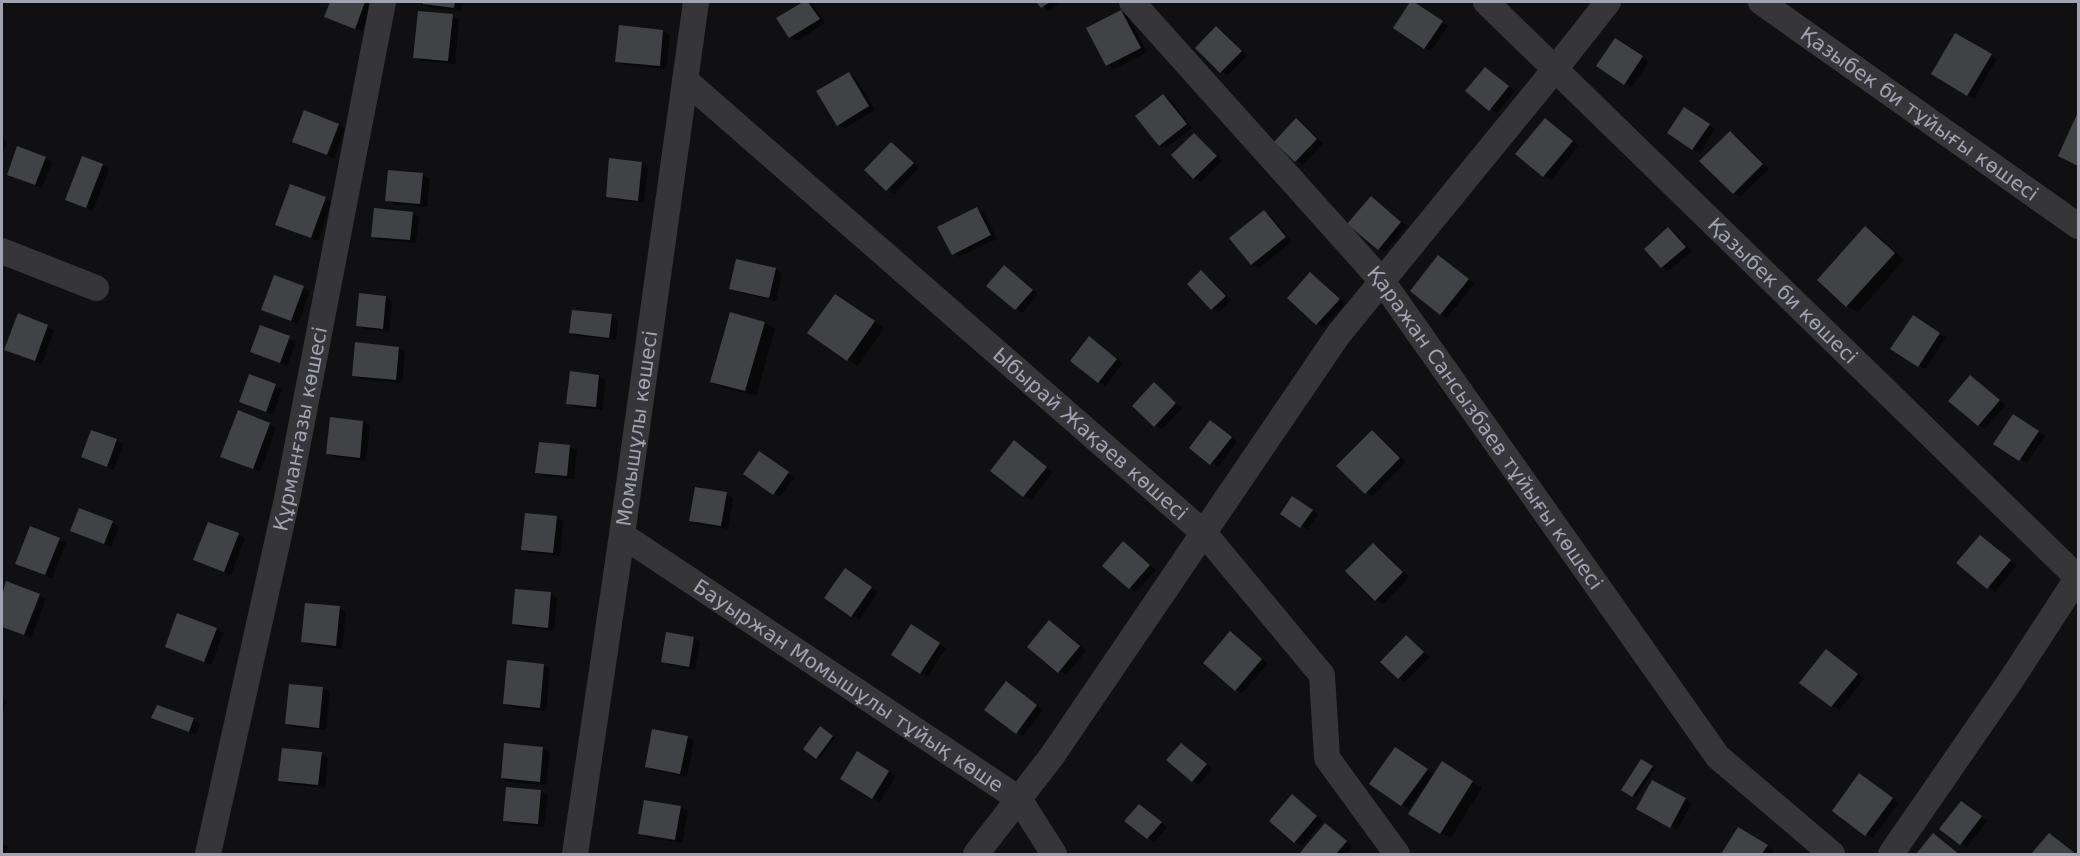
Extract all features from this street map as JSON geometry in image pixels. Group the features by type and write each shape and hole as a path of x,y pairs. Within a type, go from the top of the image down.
{"street":[{"name":"Құрманғазы көшесі","path":"208,855 288,494 383,2"},
{"name":"Момышұлы көшесі","path":"574,855 622,535 696,2"},
{"name":"Қаражан Сансызбаев тұйығы көшесі","path":"1132,2 1382,281 1718,757 1832,855"},
{"name":"Қазыбек би көшесі","path":"1486,2 2078,578"},
{"path":"976,855 1052,756 1338,335 1608,2"},
{"name":"Қазыбек би тұйығы көшесі","path":"1761,2 2079,226"},
{"name":"Ыбырай Жақаев көшесі","path":"685,80 1204,533 1322,675 1328,758 1397,855"},
{"path":"2,251 96,288"},
{"name":"Бауыржан Момышұлы тұйық көше","path":"622,535 1019,799 1054,855"},
{"path":"1891,855 2012,680 2078,578"}],"building":[{"path":"330,2 365,2 355,29 324,17"},
{"path":"423,2 455,2 454,8 423,4"},
{"path":"803,2 808,2 820,19 789,38 776,18"},
{"path":"1036,2 1050,2 1041,8"},
{"path":"1410,2 1414,2 1443,21 1424,49 1393,28"},
{"path":"1121,10 1141,48 1106,66 1086,28"},
{"path":"418,11 453,14 448,61 413,58"},
{"path":"619,25 663,30 660,66 615,62"},
{"path":"1216,26 1242,51 1220,73 1195,48"},
{"path":"1955,33 1992,54 1967,96 1931,74"},
{"path":"1615,38 1643,56 1624,85 1596,66"},
{"path":"1485,67 1509,86 1489,111 1465,91"},
{"path":"849,72 869,106 837,126 816,91"},
{"path":"1163,94 1187,124 1159,146 1135,116"},
{"path":"1684,107 1710,124 1692,150 1667,133"},
{"path":"304,110 339,124 327,155 292,142"},
{"path":"2078,112 2078,166 2058,156"},
{"path":"1296,118 1317,139 1295,162 1274,142"},
{"path":"1545,118 1573,141 1543,177 1515,154"},
{"path":"1730,131 1763,164 1733,194 1699,161"},
{"path":"1194,133 1217,156 1193,179 1171,155"},
{"path":"891,142 914,163 886,191 864,170"},
{"path":"17,146 46,157 35,185 7,175"},
{"path":"82,156 103,164 86,208 65,200"},
{"path":"609,158 642,162 638,201 606,197"},
{"path":"388,170 423,173 420,204 385,201"},
{"path":"290,184 326,197 311,238 275,225"},
{"path":"1371,196 1401,222 1378,250 1347,224"},
{"path":"977,207 991,235 952,255 937,227"},
{"path":"374,208 413,212 410,240 371,237"},
{"path":"1264,210 1286,237 1251,265 1229,238"},
{"path":"1865,226 1895,253 1846,307 1817,280"},
{"path":"1668,227 1686,247 1661,268 1644,249"},
{"path":"1438,255 1469,279 1440,315 1410,291"},
{"path":"736,259 776,268 769,298 729,289"},
{"path":"1004,265 1033,290 1015,310 986,286"},
{"path":"1201,270 1226,296 1211,310 1187,284"},
{"path":"1310,272 1340,299 1316,325 1287,298"},
{"path":"274,275 304,286 291,321 261,310"},
{"path":"359,293 386,296 383,329 356,326"},
{"path":"835,294 875,321 847,361 807,333"},
{"path":"572,310 612,314 609,338 569,333"},
{"path":"730,312 765,322 745,391 710,382"},
{"path":"18,313 48,325 35,361 4,350"},
{"path":"1913,315 1940,333 1918,367 1890,349"},
{"path":"260,325 290,336 280,363 250,352"},
{"path":"1089,336 1117,359 1098,383 1070,361"},
{"path":"355,342 399,347 396,380 352,376"},
{"path":"570,371 599,375 596,407 566,404"},
{"path":"249,374 276,384 266,412 239,402"},
{"path":"1970,375 2000,400 1978,426 1948,401"},
{"path":"1154,382 1176,403 1154,427 1132,406"},
{"path":"238,410 270,423 253,469 220,457"},
{"path":"2013,414 2039,431 2019,461 1993,444"},
{"path":"330,417 363,421 360,458 326,454"},
{"path":"1210,420 1232,437 1210,465 1189,448"},
{"path":"91,430 117,439 107,467 81,457"},
{"path":"1372,430 1400,458 1365,494 1336,466"},
{"path":"1014,440 1047,467 1023,497 990,471"},
{"path":"539,442 570,445 567,476 535,473"},
{"path":"759,451 789,472 773,495 743,474"},
{"path":"695,487 727,492 721,526 689,521"},
{"path":"1292,496 1313,510 1300,528 1280,514"},
{"path":"79,508 113,521 104,544 70,531"},
{"path":"525,513 557,516 553,553 521,550"},
{"path":"208,522 239,533 224,572 193,560"},
{"path":"30,526 60,538 45,575 15,564"},
{"path":"1980,535 2011,560 1987,589 1956,563"},
{"path":"1123,541 1150,565 1129,589 1102,566"},
{"path":"1373,543 1403,572 1375,601 1345,571"},
{"path":"845,568 872,587 851,617 824,598"},
{"path":"6,581 40,594 24,635 2,627 2,595"},
{"path":"515,589 551,592 548,628 512,624"},
{"path":"305,603 340,606 336,646 301,642"},
{"path":"177,613 217,628 204,662 165,647"},
{"path":"1049,620 1080,646 1058,673 1027,647"},
{"path":"911,624 940,643 920,674 891,655"},
{"path":"1230,631 1262,659 1235,691 1203,663"},
{"path":"666,632 694,637 689,667 661,662"},
{"path":"1406,635 1424,652 1398,679 1380,662"},
{"path":"1826,649 1858,674 1831,707 1799,683"},
{"path":"507,660 544,664 540,708 503,704"},
{"path":"1006,681 1037,705 1016,734 984,710"},
{"path":"289,684 323,687 319,728 285,724"},
{"path":"157,705 194,718 189,732 151,718"},
{"path":"820,726 833,736 816,759 803,749"},
{"path":"652,729 688,736 680,774 645,767"},
{"path":"504,743 543,747 540,782 501,778"},
{"path":"1181,743 1207,764 1192,782 1166,760"},
{"path":"1395,747 1428,769 1401,806 1369,784"},
{"path":"282,748 322,752 318,785 278,781"},
{"path":"857,751 889,771 872,799 840,779"},
{"path":"1641,759 1653,766 1632,797 1621,790"},
{"path":"1442,761 1473,781 1440,834 1408,814"},
{"path":"1859,773 1893,798 1865,836 1832,811"},
{"path":"1652,780 1686,798 1670,828 1636,809"},
{"path":"506,787 541,790 538,824 503,821"},
{"path":"1292,794 1317,816 1294,843 1269,821"},
{"path":"644,800 681,806 675,840 638,834"},
{"path":"1961,801 1982,816 1960,845 1939,829"},
{"path":"1139,804 1162,822 1147,839 1124,821"},
{"path":"1325,823 1347,841 1336,854 1299,854"},
{"path":"1738,827 1768,845 1762,854 1721,854"},
{"path":"1933,833 1959,854 1916,854"},
{"path":"2049,833 2076,854 2031,854"}]}
